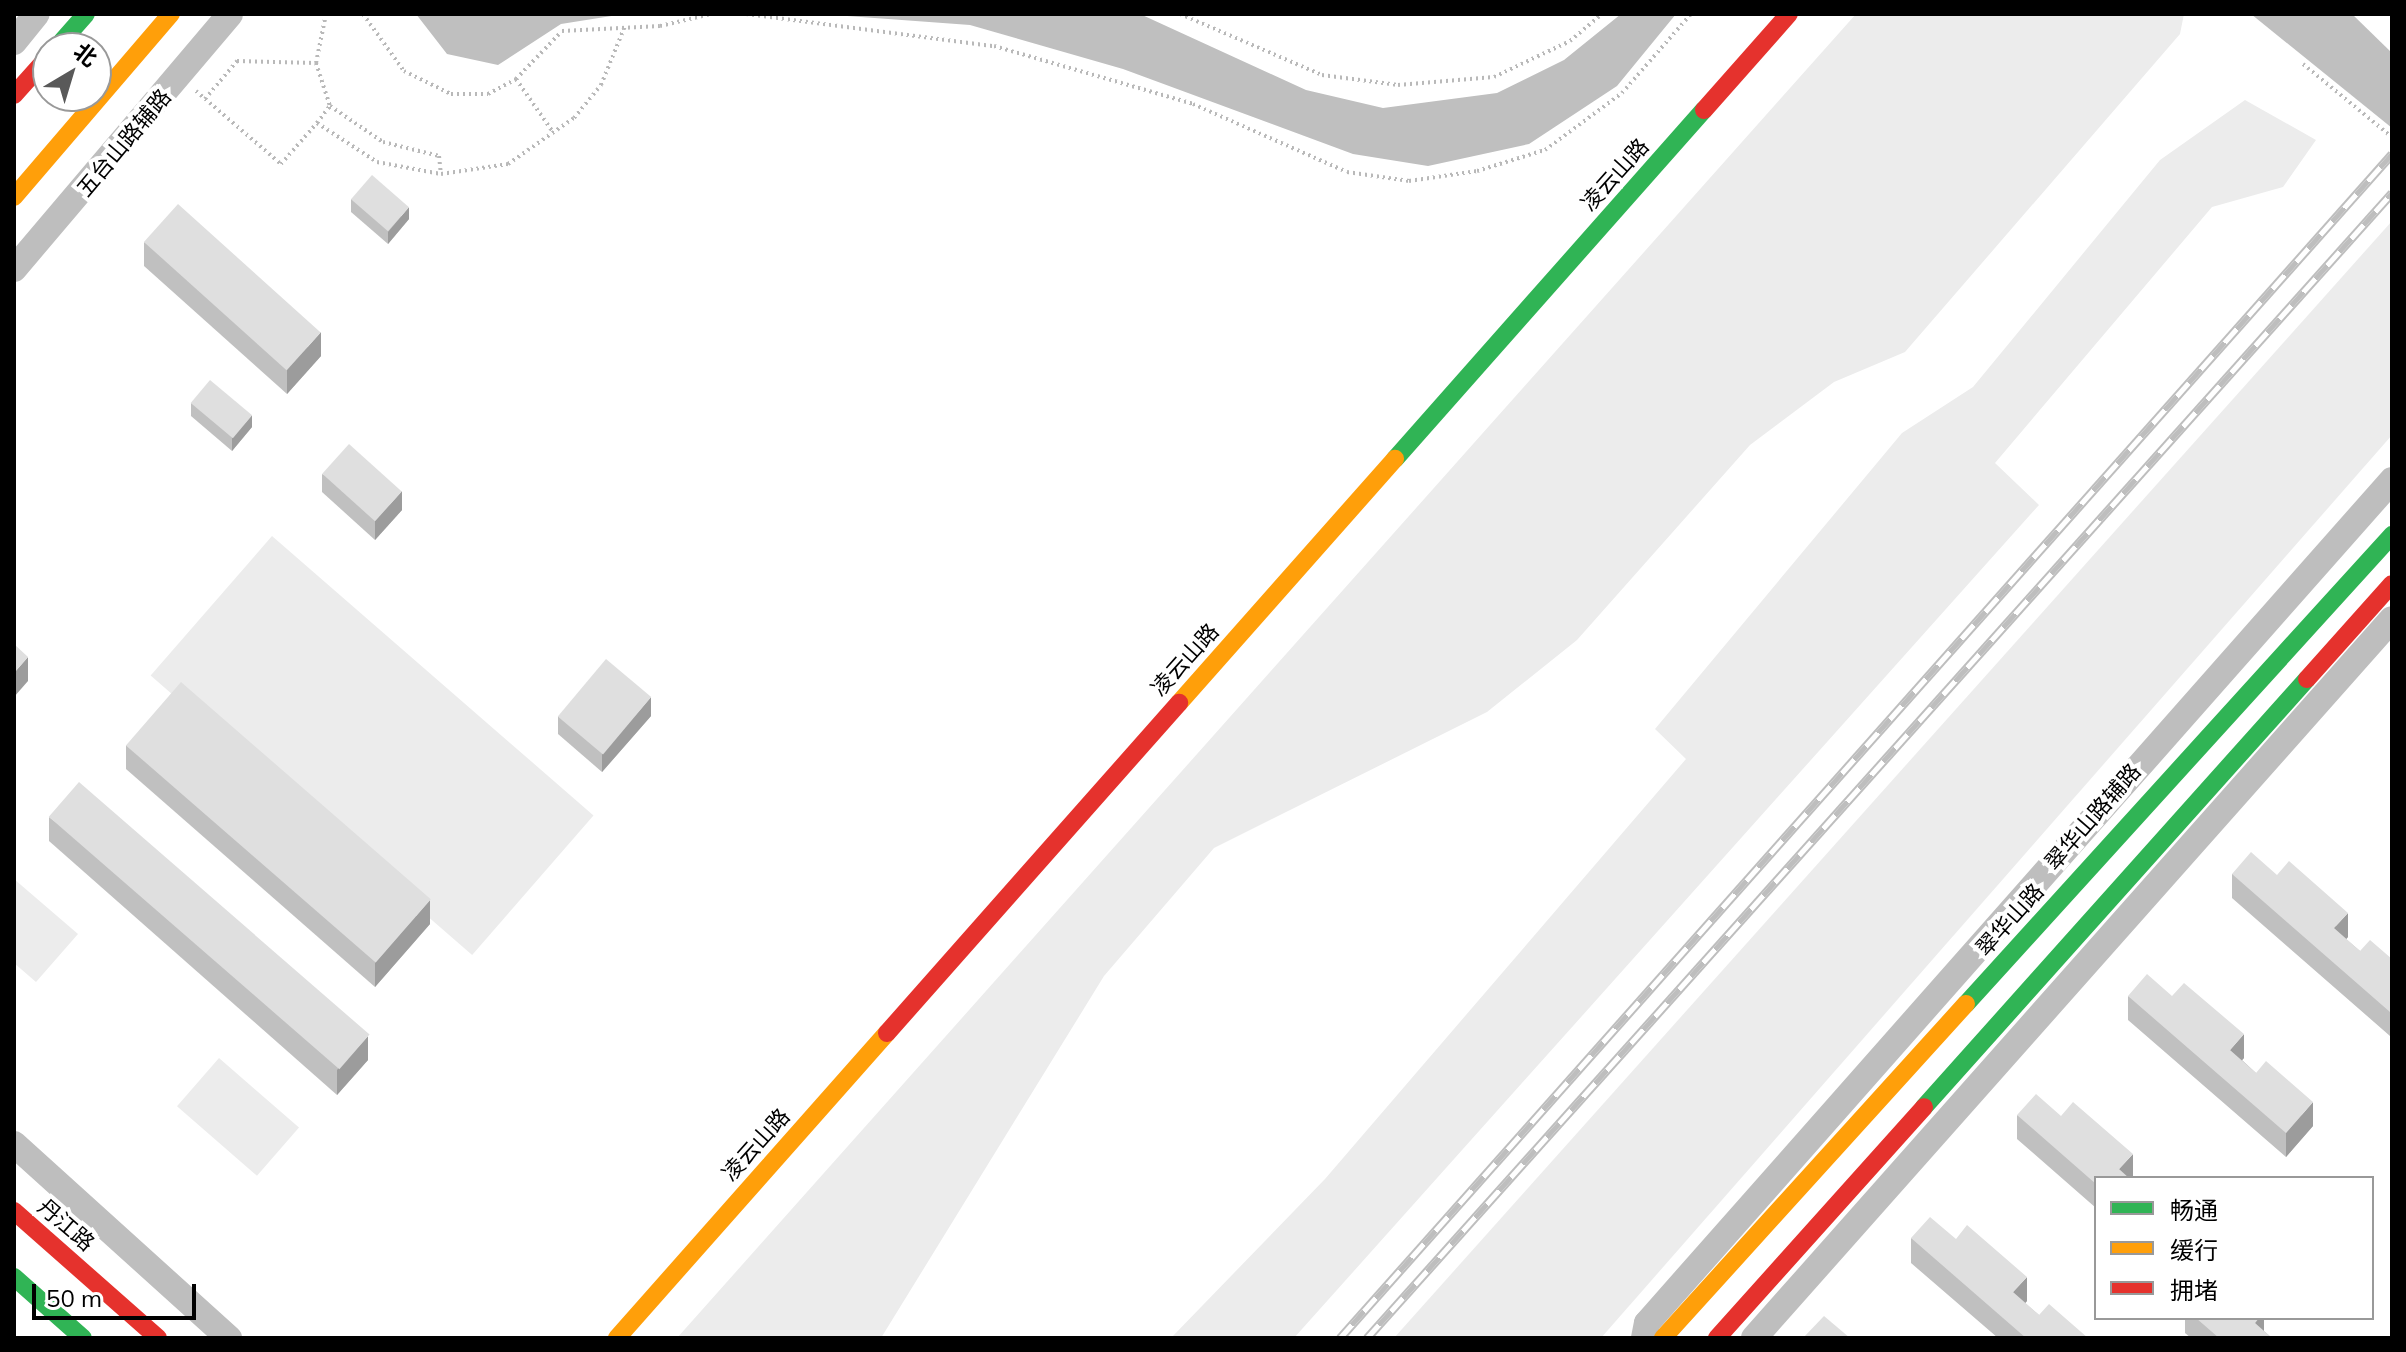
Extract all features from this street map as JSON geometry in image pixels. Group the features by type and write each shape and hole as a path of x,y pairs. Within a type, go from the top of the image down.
{"main road":[{"path":"70,32 86,14"},
{"path":"14,197 171,14"},
{"name":"凌云山路","path":"617,1338 1789,14"},
{"path":"14,95 32,75"},
{"name":"翠华山路","path":"1663,1338 2392,535"},
{"path":"1717,1338 2392,584"},
{"name":"丹江路","path":"14,1211 158,1338"},
{"path":"14,1277 83,1338"}],"street":[{"path":"14,42 37,14"},
{"name":"五台山路辅路","path":"14,269 230,14"},
{"name":"翠华山路辅路","path":"1644,1338 1647,1323 2392,480"},
{"path":"1754,1338 2392,619"},
{"path":"14,1144 229,1338"}],"path":[{"path":"326,14 316,63 330,106 383,142 439,156 441,174"},
{"path":"363,14 404,71 451,94 488,94 516,79 562,31 711,14"},
{"path":"746,14 932,35 1039,57 1193,104 1347,172 1409,181 1545,150 1622,93 1691,14"},
{"path":"1180,14 1322,75 1398,85 1494,77 1570,41 1602,14"},
{"path":"317,123 377,162 441,174 508,164 553,132 601,85 625,26"},
{"path":"205,99 237,61 316,63"},
{"path":"2303,64 2392,137"},
{"path":"179,77 281,164 330,106"},
{"path":"516,79 553,132"}],"shaded area":[{"path":"416,14 624,14 561,24 498,65 447,54"},
{"path":"820,14 1140,14 1306,90 1383,108 1497,93 1564,60 1621,14 1676,14 1617,86 1529,144 1428,166 1353,154 1123,69 970,25"},
{"path":"1856,14 2184,14 2180,34 1905,352 1834,382 1750,445 1577,640 1487,712 1214,848 1104,976 881,1338 677,1338"},
{"path":"2251,14 2352,14 2392,53 2392,128"},
{"path":"2245,100 2316,140 2283,187 2212,207 1995,463 2039,505 1294,1338 1171,1338 1325,1179 1686,759 1655,729 1902,433 1973,387 2160,160"},
{"path":"2392,221 2392,435 1601,1338 1394,1338"},
{"path":"272,536 594,815 472,955 151,676"},
{"path":"14,879 78,934 36,982 14,963"},
{"path":"219,1058 299,1128 257,1176 177,1106"}],"building":[{"path":"372,175 409,207 388,231 351,199"},
{"path":"178,204 321,332 287,370 144,242"},
{"path":"210,380 252,415 233,438 191,403"},
{"path":"349,444 402,492 375,521 322,474"},
{"path":"14,644 28,657 14,673"},
{"path":"606,659 651,697 603,754 558,716"},
{"path":"181,682 431,899 376,963 126,745"},
{"path":"79,782 370,1035 339,1069 49,817"},
{"path":"2251,852 2277,875 2289,861 2348,913 2334,928 2360,951 2370,940 2392,959 2390,1012 2232,874"},
{"path":"2147,974 2172,996 2184,983 2244,1034 2230,1050 2256,1073 2266,1061 2313,1102 2286,1133 2128,996"},
{"path":"2036,1094 2061,1116 2073,1102 2133,1154 2119,1169 2127,1176 2094,1176 2094,1182 2017,1115"},
{"path":"1930,1217 1956,1239 1967,1225 2027,1277 2013,1292 2039,1315 2049,1304 2088,1338 2026,1338 1911,1238"},
{"path":"1824,1316 1850,1338 1803,1338"},
{"path":"2198,1320 2257,1320 2255,1323 2272,1338 2219,1338"}],"railway":[{"path":"1340,1338 2392,154"},
{"path":"1367,1338 2392,193"}],"traffic: fast":[{"path":"70,32 86,14"},
{"path":"1395,459 1704,110"},
{"path":"1966,1004 2392,535"},
{"path":"1924,1107 2307,679"},
{"path":"14,1277 83,1338"}],"traffic: slow":[{"path":"14,197 171,14"},
{"path":"1179,703 1395,459"},
{"path":"1663,1338 1966,1004"},
{"path":"617,1338 887,1033"}],"traffic: jam":[{"path":"1704,110 1789,14"},
{"path":"14,95 32,75"},
{"path":"2307,679 2392,584"},
{"path":"887,1033 1179,703"},
{"path":"1717,1338 1924,1107"},
{"path":"14,1211 158,1338"}]}
